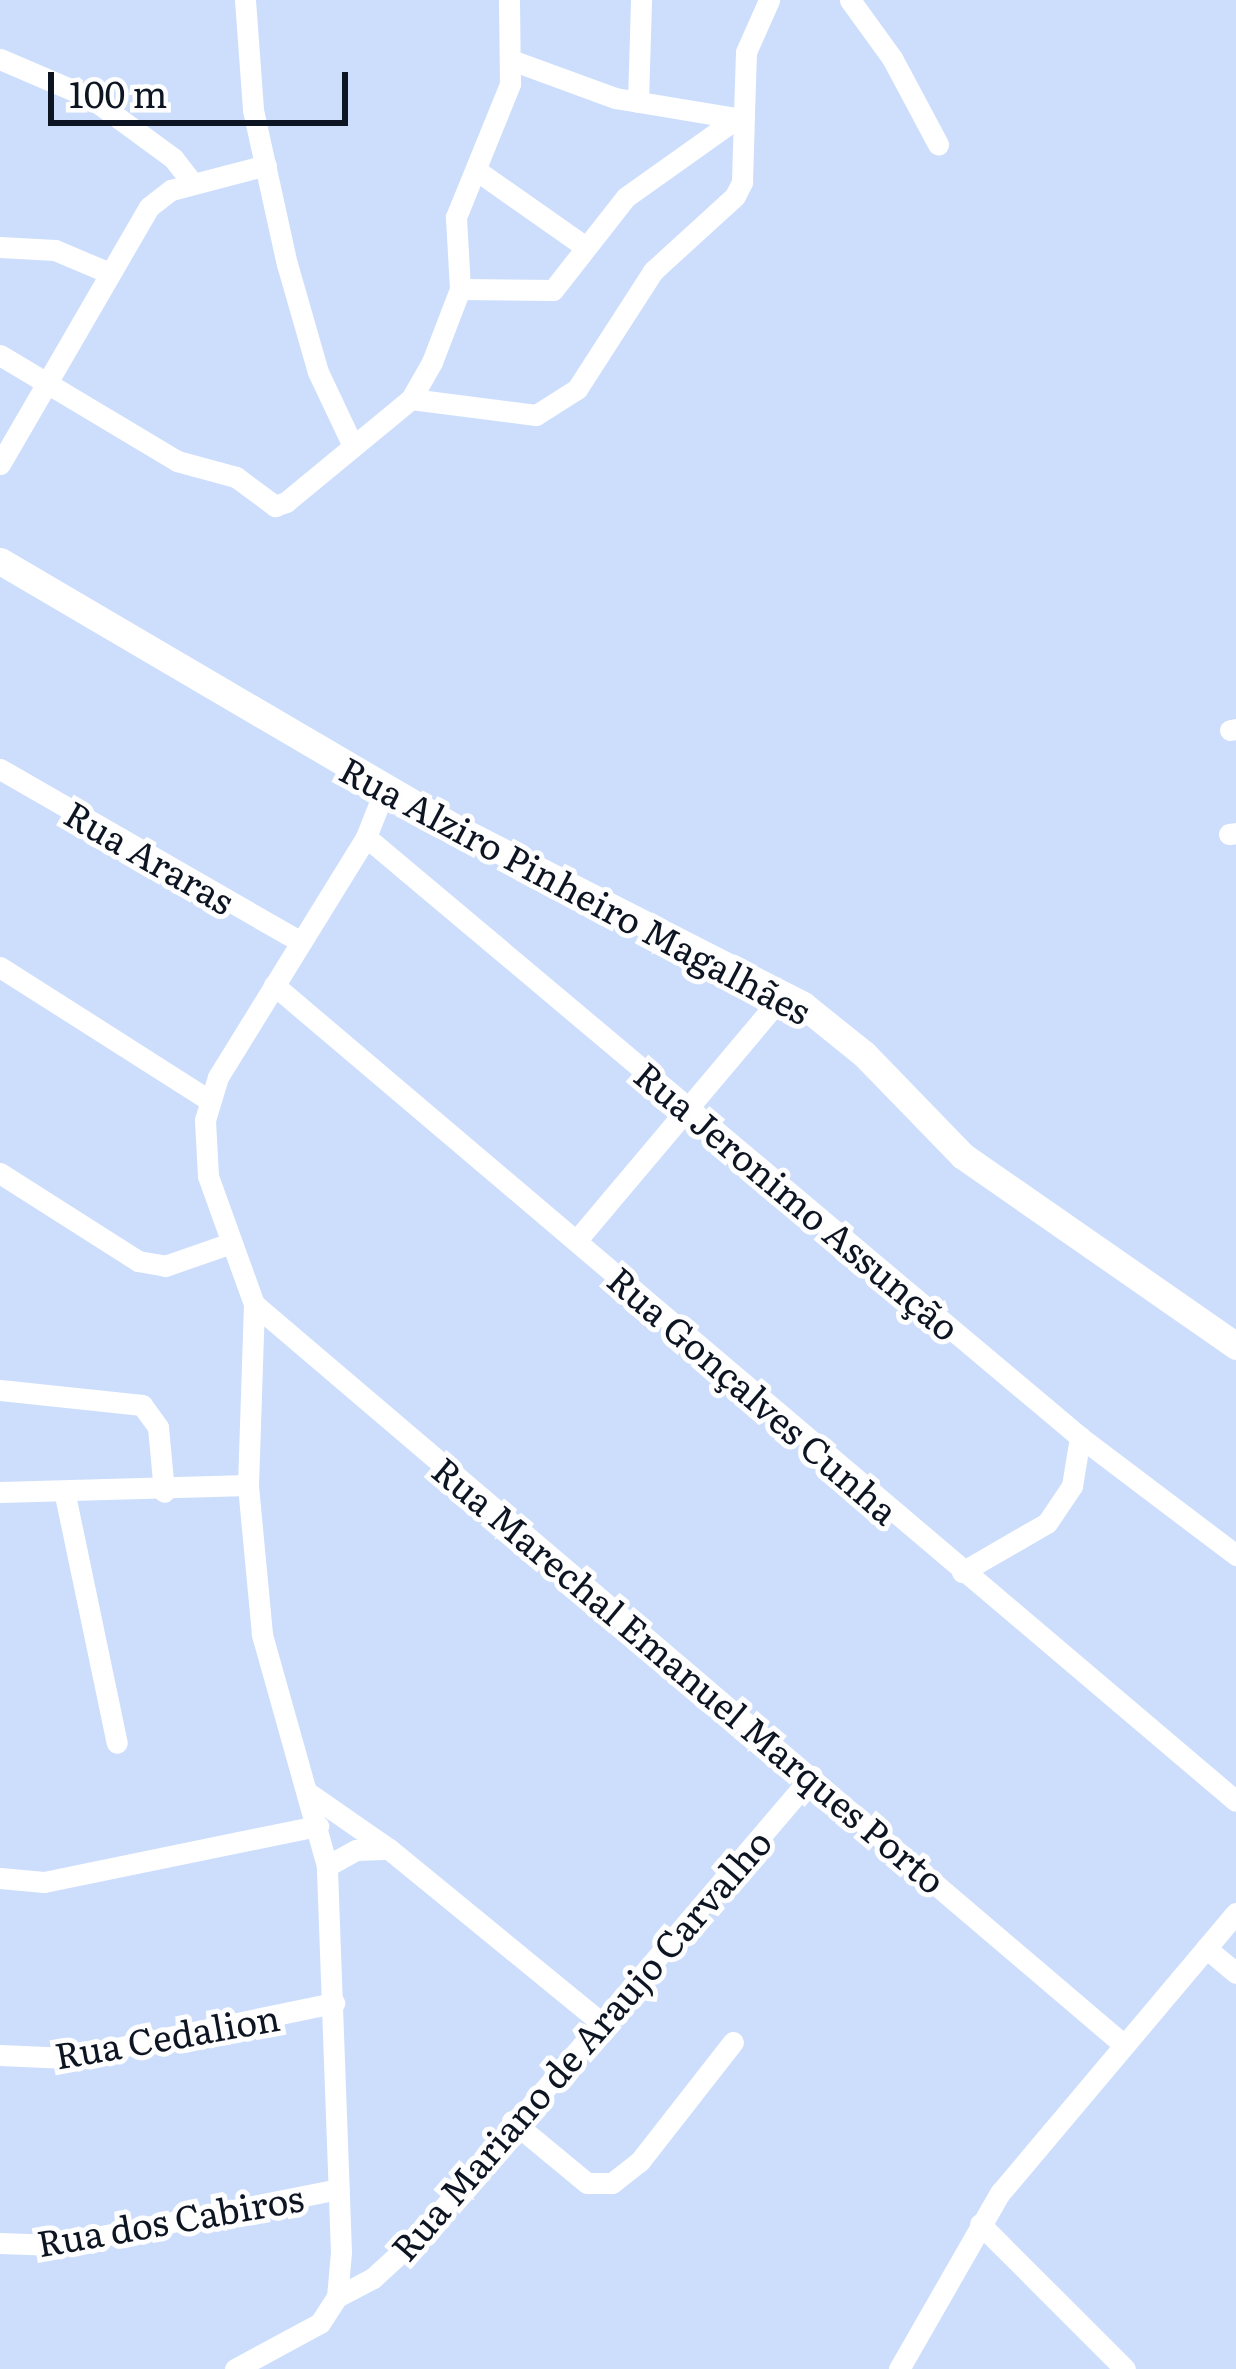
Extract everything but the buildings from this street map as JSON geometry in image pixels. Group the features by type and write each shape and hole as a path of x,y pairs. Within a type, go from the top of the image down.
{"street":[{"path":"245,0 266,165 307,337 353,446"},
{"path":"0,355 162,453 236,477 275,506 411,400 460,289 456,217 514,61 509,0"},
{"path":"638,102 641,0"},
{"path":"411,400 536,415 578,389 653,271 735,196 742,182 740,116 746,52 769,0"},
{"path":"850,0 892,58 938,144"},
{"path":"0,59 91,98 173,158 192,182"},
{"path":"514,61 638,102 740,116"},
{"path":"460,289 546,293 626,197 740,116"},
{"path":"0,464 107,272 149,207 192,182 266,165"},
{"path":"476,170 584,246"},
{"path":"0,247 55,250 107,272"},
{"name":"Rua Alziro Pinheiro Magalhães","path":"0,560 385,789 784,994 850,1042 963,1156 1236,1346"},
{"name":"Rua Araras","path":"0,769 301,942"},
{"path":"337,2297 339,2189 327,1866 262,1634 248,1485 254,1304 228,1244 208,1176 209,1100 366,837 385,789"},
{"name":"Rua Jeronimo Assunção","path":"366,837 1080,1437 1236,1555"},
{"path":"0,967 209,1100"},
{"name":"Rua Gonçalves Cunha","path":"274,985 1236,1801"},
{"path":"575,1241 784,994"},
{"path":"0,1173 139,1262 165,1266 228,1244"},
{"name":"Rua Marechal Emanuel Marques Porto","path":"254,1304 1124,2045"},
{"path":"0,1390 142,1405 158,1427 164,1492"},
{"path":"962,1572 1046,1523 1072,1486 1080,1437"},
{"path":"0,1492 65,1495 248,1485"},
{"path":"65,1495 117,1743"},
{"name":"Rua Mariano de Araujo Carvalho","path":"235,2369 304,2336 337,2297 395,2261 597,2019 812,1776"},
{"path":"310,1794 389,1849 597,2019"},
{"path":"0,1878 44,1882 318,1826"},
{"path":"327,1866 356,1850 389,1849"},
{"path":"899,2369 980,2224 1236,1913"},
{"path":"1206,1948 1236,1973"},
{"name":"Rua Cedalion","path":"1,2058 68,2058 334,2003"},
{"path":"512,2121 587,2183 612,2183 640,2161 733,2042"},
{"name":"Rua dos Cabiros","path":"0,2243 56,2245 339,2189"},
{"path":"980,2224 1125,2369"}]}
